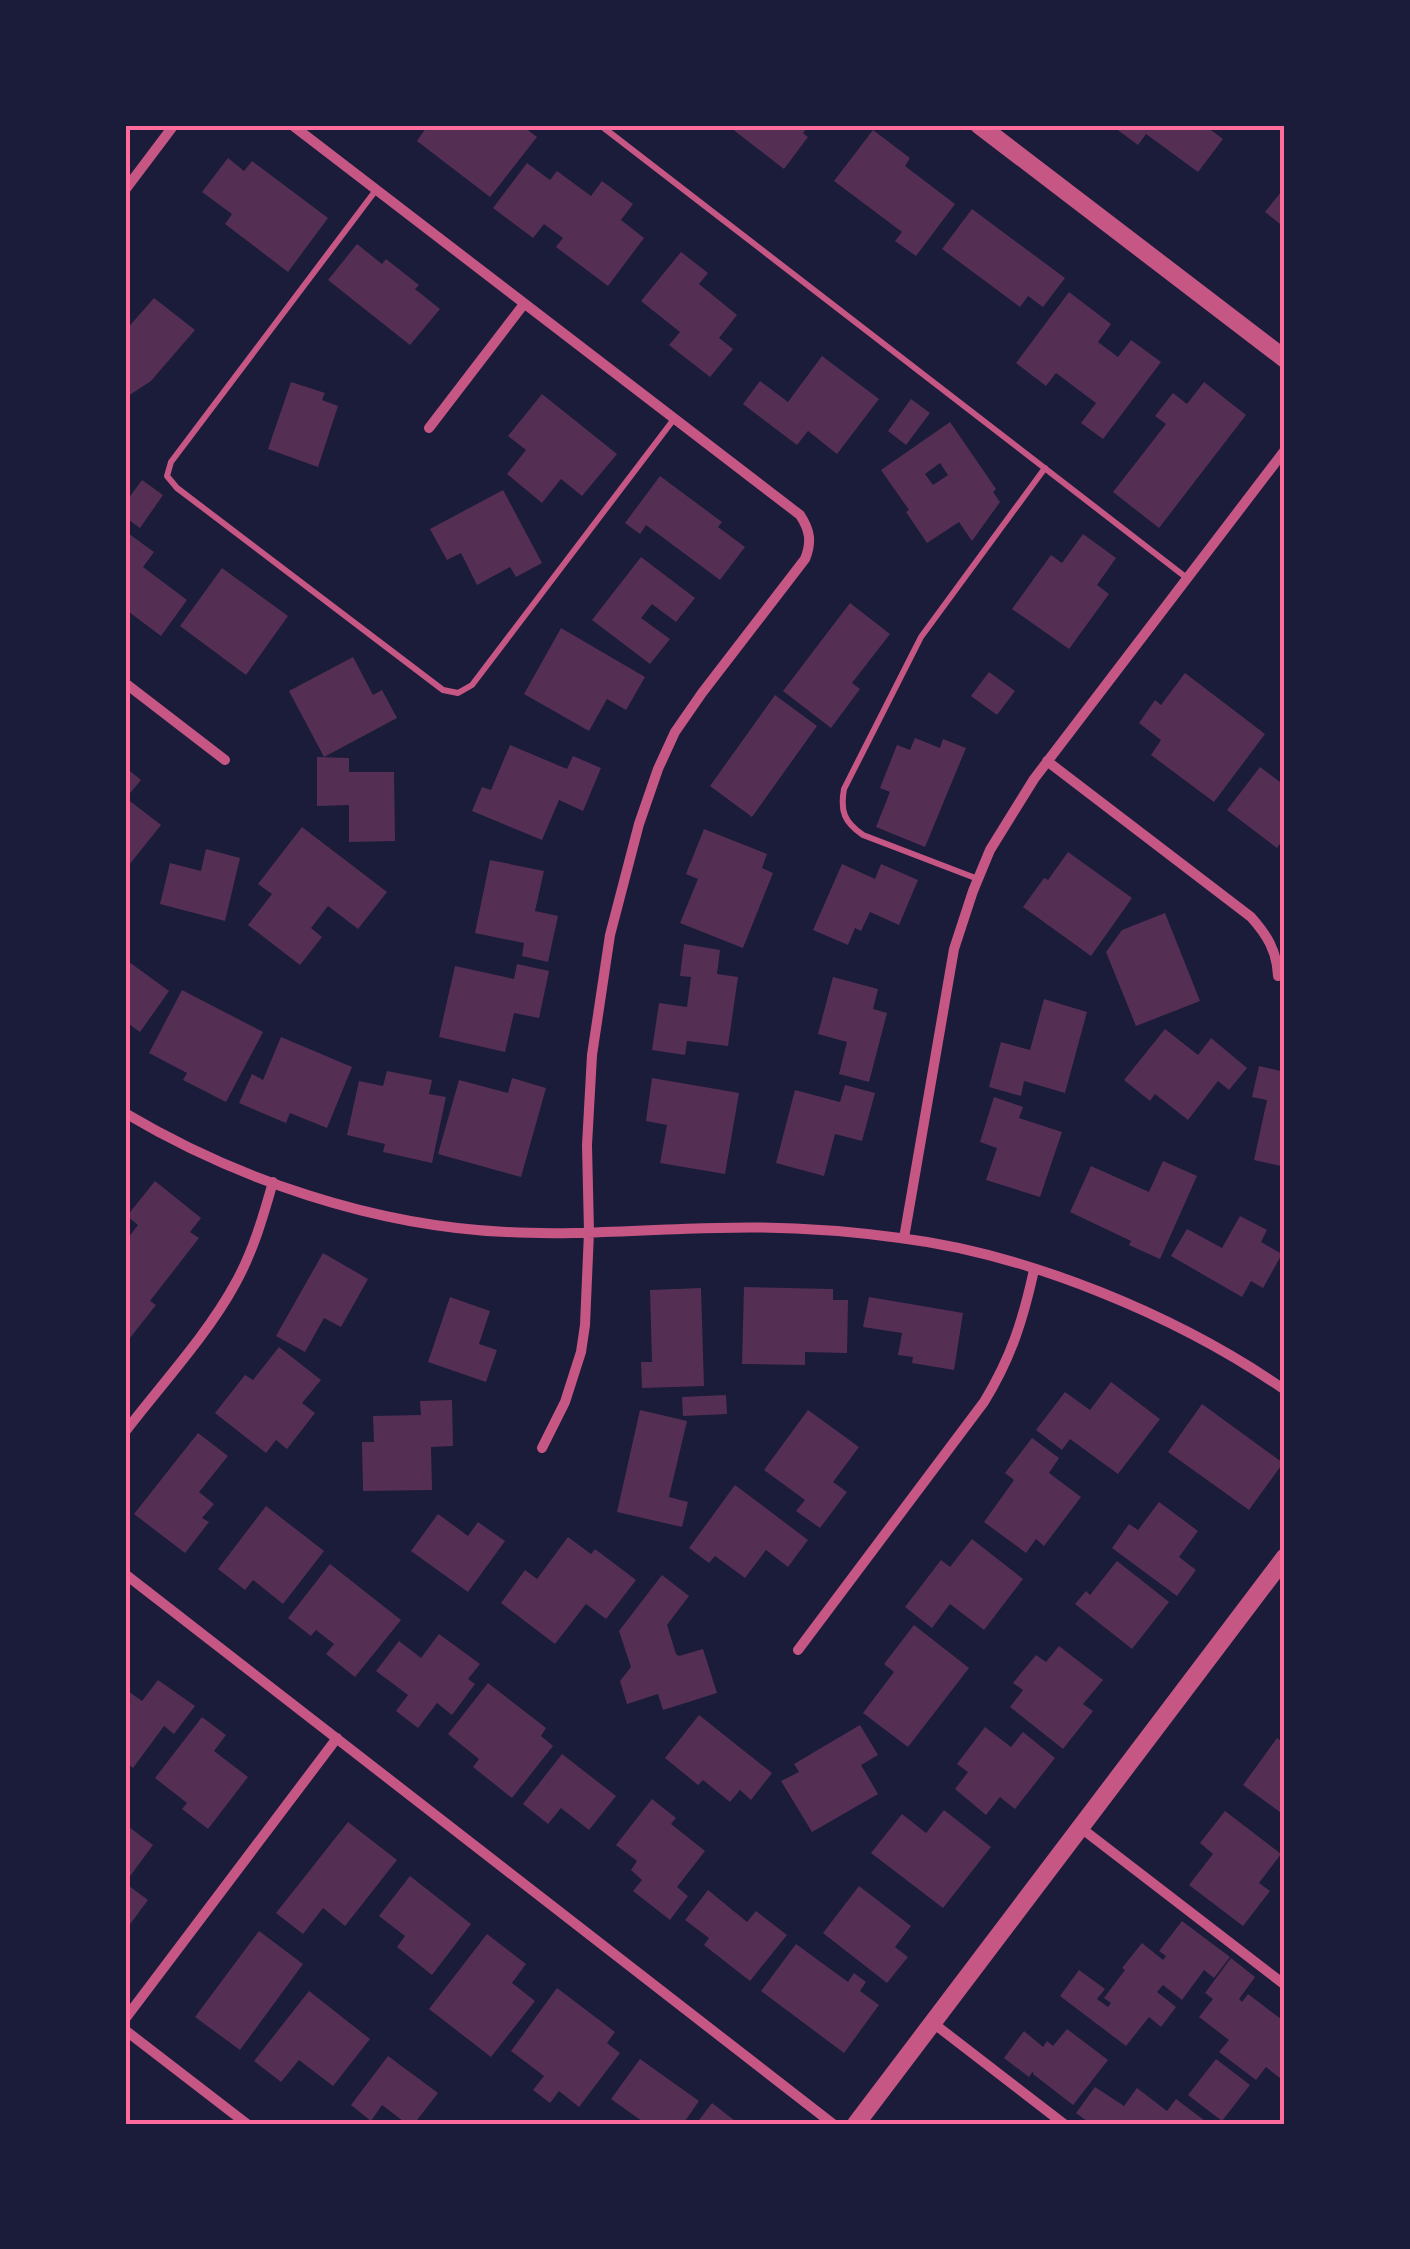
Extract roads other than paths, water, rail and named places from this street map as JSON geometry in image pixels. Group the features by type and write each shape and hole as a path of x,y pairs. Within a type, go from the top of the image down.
{"street":[{"path":"125,190 174,125"},
{"path":"292,125 800,514 807,524 810,548 805,559 687,714 665,751 646,801 610,934 596,1023 581,1352 565,1402 542,1448"},
{"path":"979,125 1285,359"},
{"path":"429,428 524,304"},
{"path":"904,1238 954,950 990,850 1048,761 1285,450"},
{"path":"125,683 225,760"},
{"path":"1048,761 1251,918 1271,944 1278,976"},
{"path":"125,1114 183,1144 273,1182 349,1206 423,1222 505,1232 751,1228 904,1238 948,1247 1034,1270 1107,1296 1178,1328 1285,1390"},
{"path":"125,1432 212,1320 235,1284 254,1244 273,1182"},
{"path":"798,1650 984,1402 1018,1338 1034,1270"},
{"path":"856,2124 1285,1556"},
{"path":"125,1574 833,2124"},
{"path":"125,2019 337,1738"},
{"path":"1081,1828 1285,1985"},
{"path":"933,2023 1064,2124"},
{"path":"125,2030 247,2124"}],"lane":[{"path":"600,125 1188,579"},
{"path":"376,190 170,462 167,476 177,488 443,690 458,693 472,685 674,419"},
{"path":"978,879 863,835 843,815 844,789 921,637 1045,468"}]}
